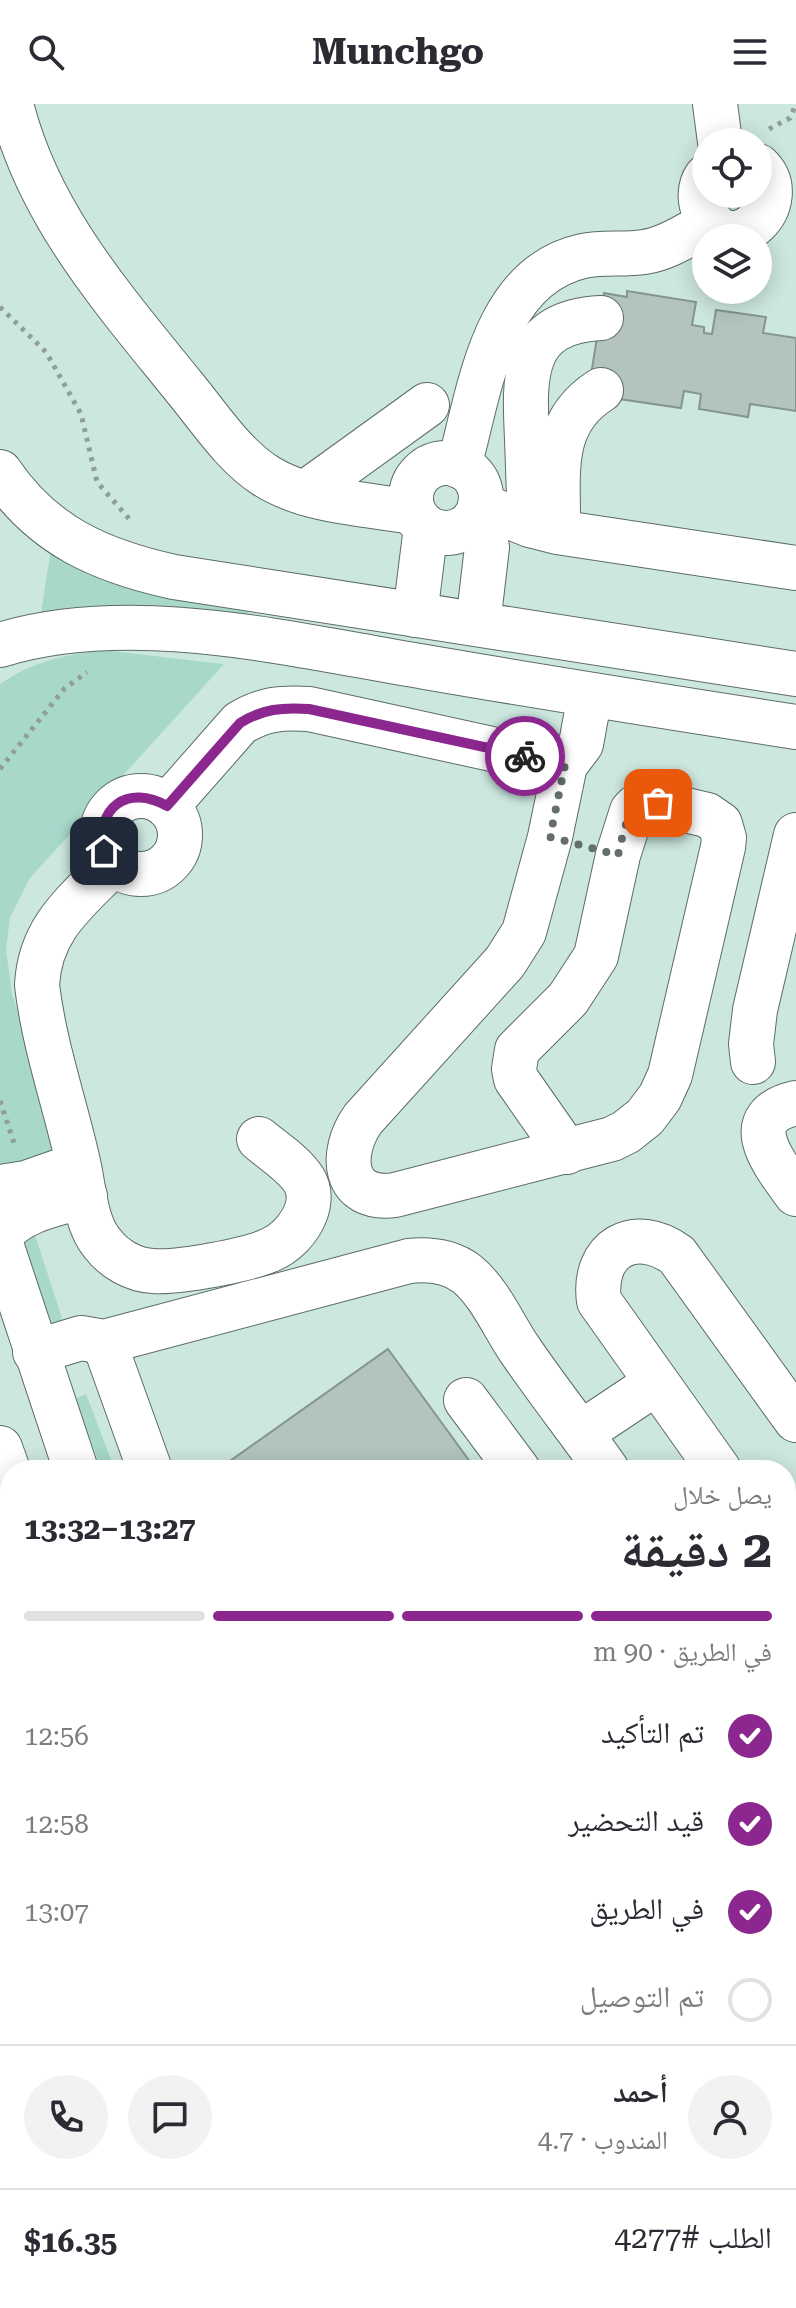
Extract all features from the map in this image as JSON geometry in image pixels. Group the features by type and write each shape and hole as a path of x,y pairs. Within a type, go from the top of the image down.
{"street":[{"path":"11,104 27,159 45,197 97,279 237,452 266,476 305,493 420,519 436,532 458,531 478,512"},
{"path":"715,104 718,128"},
{"path":"703,208 711,222 723,230 737,233 751,230 763,222 772,210 772,182"},
{"path":"459,466 495,338 519,295 557,265 579,257 659,249 711,222"},
{"path":"544,529 526,383 532,357 550,333 563,325 577,319 601,318"},
{"path":"544,529 562,438 576,409 601,390"},
{"path":"305,493 427,405"},
{"path":"415,615 420,519 411,498 413,485 421,473 432,466 446,463 470,472 477,482 478,512 487,547 478,624"},
{"path":"0,472 13,491 39,517 68,539 101,557 136,569 796,674"},
{"path":"478,512 544,529 796,568"},
{"path":"0,645 49,632 84,628 153,628 250,638 796,727"},
{"path":"567,1152 521,1087 514,1069 517,1050 579,986 596,956 618,855 632,811 651,802 714,818 720,824 724,838 670,1075 660,1097 645,1117 612,1139 567,1152 381,1197 360,1188 349,1172 349,1143 363,1119 493,976 524,932 550,837 565,765 556,726 576,692"},
{"path":"253,1149 304,1179 308,1199 302,1221 276,1248 259,1255 152,1271 132,1267 114,1256 99,1240 39,1003 38,967 50,932 113,864 104,851 101,836 104,821 112,809 124,800 139,796 167,806 240,723 273,708 309,709 565,765"},
{"path":"796,835 751,1036 764,1057 773,1039 775,1014 796,932"},
{"path":"550,837 618,855"},
{"path":"493,976 543,1022"},
{"path":"796,1103 783,1106 773,1114 763,1136 765,1149 796,1194"},
{"path":"0,1187 82,1180"},
{"path":"0,1234 20,1216 82,1180"},
{"path":"0,1241 73,1460"},
{"path":"712,1460 599,1301 596,1283 601,1266 612,1252 627,1243 654,1242 677,1255 796,1420"},
{"path":"39,1363 81,1338 104,1342 409,1261 428,1259 464,1272 479,1285 520,1350 600,1460"},
{"path":"104,1342 146,1460"},
{"path":"581,1433 656,1383"},
{"path":"466,1400 511,1460"}],"path":[{"path":"0,307 46,352 81,414 97,482 131,522 145,525"}],"shaded area":[{"path":"0,104 796,104 796,1460 0,1460"}],"green space":[{"path":"51,549 249,610 247,624 89,608 41,613"},
{"path":"102,650 224,664 30,878 10,917 6,950 12,994 56,1148 42,1163 0,1173 0,684 49,661"},
{"path":"31,1223 63,1321 50,1329 9,1244"},
{"path":"86,1394 111,1460 98,1460 74,1399"}],"building":[{"path":"627,291 692,301 696,304 692,325 704,327 704,333 712,334 716,310 766,317 763,333 796,338 796,411 750,404 748,417 699,409 701,394 684,391 681,408 612,398 589,388 604,293 627,297"},
{"path":"388,1349 469,1460 231,1460"}],"way so far":[{"path":"525,756 565,765 550,837 618,855 632,811 644,803 658,803"}],"route":[{"path":"104,851 101,836 104,821 112,809 124,800 139,796 167,806 240,723 273,708 309,709 525,756"}]}
